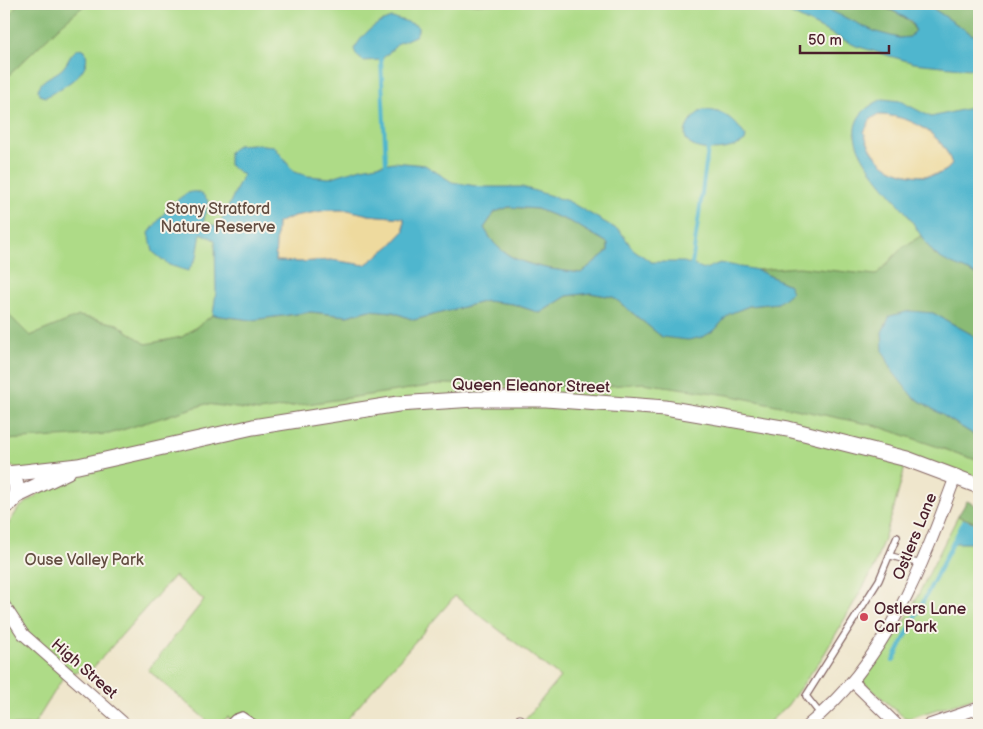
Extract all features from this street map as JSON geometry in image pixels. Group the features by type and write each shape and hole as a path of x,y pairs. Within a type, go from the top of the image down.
{"street":[{"name":"Queen Eleanor Street","path":"5,474 78,466 253,427 389,405 475,399 537,399 639,405 731,418 788,429 907,459 956,475 979,486"},
{"name":"Queen Eleanor Street","path":"8,505 78,466"},
{"path":"5,474 17,486 8,505"},
{"name":"Ostlers Lane","path":"808,725 821,715 852,681 888,632 923,565 956,475"},
{"name":"High Street","path":"4,606 23,634 126,725"},
{"path":"852,681 897,725"},
{"path":"928,725 979,708"}],"lane":[{"path":"821,715 806,696 879,580 891,556 897,537"},
{"path":"891,556 923,565"},
{"path":"227,725 234,718 242,715 257,725"}],"green space":[{"name":"Stony Stratford Nature Reserve","path":"4,4 979,4 979,486 907,459 893,512 873,570 822,658 787,706 766,725 521,725 560,677 455,596 342,725 238,725 228,717 218,725 212,725 148,670 204,600 174,576 91,670 69,673 63,678 34,725 4,725 4,531 19,508 51,485 11,466 4,466"},
{"path":"18,4 86,4 63,23 4,80 4,40 8,21"},
{"path":"816,4 857,4 885,9 898,13 908,20 915,30 910,38 898,38 874,32"},
{"path":"926,4 979,4 979,39"},
{"path":"509,207 537,209 571,222 608,243 608,251 581,273 537,266 515,259 496,245 484,228 495,212"},
{"path":"922,235 935,255 979,276 979,342 971,334 933,313 912,396 979,438 979,461 877,426 728,395 643,383 598,387 444,384 259,411 206,404 109,434 4,440 4,306 11,317 30,336 79,316 117,324 146,344 182,337 213,315 252,320 311,312 347,316 369,310 393,312 414,320 486,301 513,304 540,313 567,296 590,293 613,297 662,337 715,330 728,314 749,306 778,303 789,285 757,270 799,267 876,275 902,248"},
{"path":"967,501 979,507 979,524 958,516"},
{"path":"958,516 979,524 979,696 906,719 862,681 904,623"}],"sand":[{"path":"877,115 900,118 922,128 940,143 952,164 947,170 939,173 920,176 900,172 884,164 871,150 864,132 870,120"},
{"path":"327,210 348,210 369,215 404,218 404,231 390,246 365,265 331,260 275,261 277,223 294,216"}],"water":[{"path":"772,4 816,4 876,32 899,38 910,37 915,30 911,21 881,4 926,4 979,39 979,70 914,63 856,46"},
{"path":"391,18 418,26 418,31 415,36 399,43 381,60 363,61 356,55 354,49 361,38 379,23"},
{"path":"81,48 85,50 87,58 81,72 68,84 46,97 39,95 38,89 40,85 46,79 59,72 72,54"},
{"path":"883,99 900,101 931,117 979,106 979,276 935,254 904,210 870,168 860,153 855,138 856,123 865,110","holes":["877,115 912,122 923,128 941,143 952,164 947,170 939,174 920,176 900,172 884,164 871,150 864,132 870,120"]},
{"path":"703,110 710,110 728,117 742,131 746,137 745,141 734,147 720,150 693,146 685,137 685,132 694,116"},
{"path":"238,145 274,146 294,172 308,176 329,178 361,168 394,162 425,165 452,182 482,187 522,187 568,201 620,231 633,249 651,262 684,262 705,269 720,263 757,270 789,285 792,292 778,303 749,306 729,314 715,330 703,337 688,340 662,337 613,297 590,293 567,296 540,313 513,304 486,301 414,320 393,312 369,310 347,316 311,312 252,320 213,315 216,292 215,240 201,233 197,257 188,271 169,265 153,252 149,233 176,201 193,192 201,193 208,201 203,224 219,226 243,175 229,165 229,152","holes":["509,207 537,209 571,222 608,243 608,251 581,273 537,266 515,259 496,245 484,228 495,212","327,210 348,210 369,215 404,218 404,231 390,246 365,265 331,260 275,261 277,223 294,216"]},
{"path":"910,311 933,313 971,334 979,342 979,438 912,396 893,372 883,351 882,332 890,316"},
{"path":"964,521 979,527 979,540 975,543 953,543"}],"waterway":[{"path":"381,60 386,164"},
{"path":"692,265 708,149"},
{"path":"893,661 964,521 979,527"}],"place":[{"name":"Ostlers Lane Car Park","path":"864,617"}],"park label":[{"name":"Ouse Valley Park","path":"84,559"}]}
